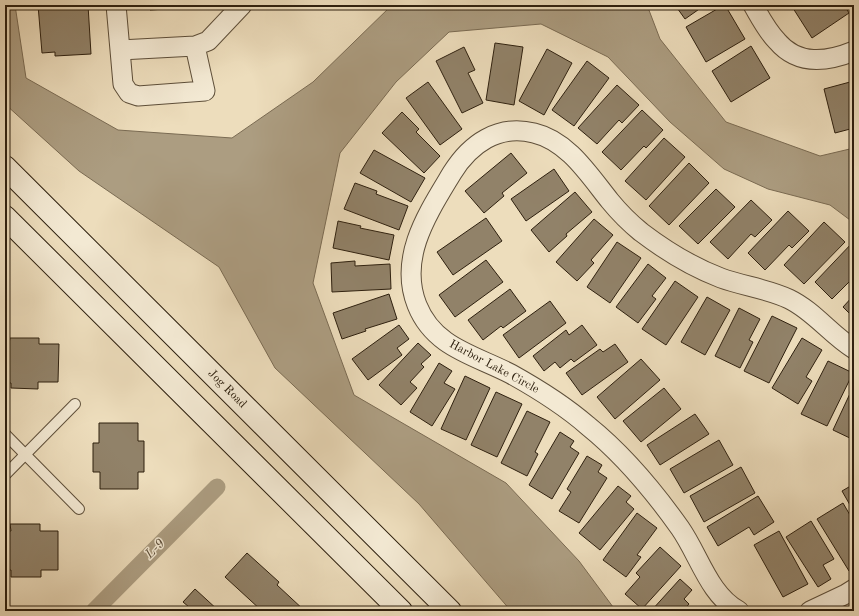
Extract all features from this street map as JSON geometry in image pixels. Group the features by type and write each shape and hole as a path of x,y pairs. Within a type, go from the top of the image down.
{"main road":[{"name":"Jog Road","path":"5,167 450,611"},
{"path":"5,217 401,611"},
{"path":"74,285 98,260"}],"street":[{"path":"116,5 123,84 129,93 138,96 206,91 195,46"},
{"path":"120,50 195,46 208,41 241,5"},
{"path":"753,5 777,42 795,55 816,60 828,60 854,51"},
{"name":"Harbor Lake Circle","path":"739,611 726,602 717,593 682,531 654,493 623,458 588,426 550,398 510,374 454,348 444,341 428,325 418,308 413,295 410,272 413,250 422,228 435,201 468,151 486,138 497,134 521,131 533,133 550,139 565,149 582,167 612,204 638,229 668,251 699,269 722,278 774,294 798,304 808,311 835,336 854,349"},
{"path":"810,611 846,594 854,588"}],"lane":[{"path":"5,475 75,404"},
{"path":"5,434 26,453 80,509"}],"shaded area":[{"path":"5,5 15,5 26,78 118,130 232,138 313,82 392,5 647,5 660,39 726,122 820,156 854,148 854,223 830,205 768,189 724,169 670,122 608,57 541,24 449,32 396,82 340,153 313,283 354,395 506,483 579,561 616,611 511,611 419,504 275,368 219,267 79,171 5,104"}],"building":[{"path":"38,5 88,5 91,54 55,56 55,52 42,53"},
{"path":"150,5 197,5 197,7 150,10"},
{"path":"675,5 705,5 685,19"},
{"path":"724,5 745,39 706,62 686,27"},
{"path":"791,5 844,5 849,13 812,38"},
{"path":"495,43 523,47 514,105 486,100"},
{"path":"751,46 770,78 731,102 712,71"},
{"path":"464,47 475,70 468,73 483,103 462,113 436,61"},
{"path":"547,49 572,63 544,115 519,101"},
{"path":"587,61 609,78 574,126 552,110"},
{"path":"428,82 462,129 440,145 406,98"},
{"path":"854,82 854,128 835,133 824,89"},
{"path":"617,85 639,105 622,123 619,120 597,144 578,128"},
{"path":"642,110 663,130 646,148 644,146 621,170 602,152"},
{"path":"402,112 419,129 416,132 440,156 424,173 382,133"},
{"path":"664,138 685,157 646,200 625,181"},
{"path":"374,150 425,178 411,202 360,173"},
{"path":"511,153 527,173 502,193 504,196 484,213 465,191"},
{"path":"689,163 709,183 669,225 649,206"},
{"path":"554,169 569,191 526,221 511,199"},
{"path":"355,183 377,191 376,194 408,206 399,230 344,209"},
{"path":"716,189 735,207 698,244 679,226"},
{"path":"575,192 592,212 566,234 567,236 549,252 531,230"},
{"path":"751,200 772,220 755,237 751,234 728,259 710,242"},
{"path":"788,211 809,231 792,248 789,245 765,270 748,253"},
{"path":"486,218 502,241 453,275 437,252"},
{"path":"594,219 613,235 591,260 594,263 577,281 556,262"},
{"path":"338,221 361,226 360,228 394,235 389,260 333,248"},
{"path":"824,222 845,242 804,284 784,265"},
{"path":"854,241 854,277 832,299 815,282"},
{"path":"617,242 641,258 610,303 587,287"},
{"path":"486,260 503,282 455,317 439,295"},
{"path":"355,261 355,266 390,264 391,289 332,292 331,263"},
{"path":"648,264 666,278 652,296 656,299 638,323 616,307"},
{"path":"675,281 698,297 666,345 642,329"},
{"path":"510,289 526,311 503,328 501,326 483,340 468,320"},
{"path":"389,294 397,319 365,329 366,331 342,339 333,313"},
{"path":"854,295 854,318 843,307"},
{"path":"707,297 730,310 705,355 681,342"},
{"path":"550,301 566,323 519,358 503,335"},
{"path":"739,308 760,319 749,340 753,342 740,368 715,356"},
{"path":"772,316 797,328 769,383 744,371"},
{"path":"399,325 409,339 397,348 402,355 368,380 352,359"},
{"path":"582,325 597,345 574,362 571,359 560,368 555,362 544,371 533,356 566,330 569,335"},
{"path":"10,338 39,338 39,344 59,344 58,382 38,382 38,389 11,388 11,383 5,383 5,344 9,344"},
{"path":"802,338 822,350 806,377 812,381 798,404 772,388"},
{"path":"418,343 431,355 421,364 424,367 410,382 417,388 401,405 379,385"},
{"path":"615,344 628,362 582,395 566,373 600,349 603,352"},
{"path":"641,359 660,380 615,419 597,397"},
{"path":"828,361 853,373 827,426 801,414"},
{"path":"439,363 452,371 444,383 455,389 432,426 410,412"},
{"path":"465,376 490,388 466,440 441,429"},
{"path":"854,385 854,440 833,430"},
{"path":"664,388 681,409 641,442 623,421"},
{"path":"496,392 522,404 497,457 471,445"},
{"path":"527,411 550,422 535,452 538,454 527,476 501,463"},
{"path":"695,414 709,434 660,465 647,445"},
{"path":"99,423 138,423 138,441 144,441 144,472 138,472 138,489 100,489 100,472 93,472 93,443 99,443"},
{"path":"560,432 574,441 570,447 579,453 552,499 529,485"},
{"path":"719,440 733,465 684,493 670,469"},
{"path":"587,456 602,465 598,472 607,478 579,523 559,511 571,492 567,489"},
{"path":"741,467 755,493 704,522 690,496"},
{"path":"854,484 854,512 842,491"},
{"path":"618,486 631,496 626,502 634,509 600,550 579,533"},
{"path":"758,496 774,522 754,535 749,527 718,546 707,527"},
{"path":"843,503 854,522 854,533 852,534 854,536 854,568 849,571 817,519"},
{"path":"637,513 657,528 637,555 641,557 626,577 603,560"},
{"path":"811,521 834,559 823,565 831,579 818,587 786,537"},
{"path":"10,524 40,524 40,531 58,531 58,570 41,570 41,577 11,577 11,570 5,570 5,531 11,531"},
{"path":"779,531 808,584 783,597 754,545"},
{"path":"660,547 681,566 642,609 625,594 640,577 636,573"},
{"path":"247,553 279,582 277,585 305,611 262,611 225,577"},
{"path":"680,579 692,590 684,599 689,604 683,611 651,611"},
{"path":"195,589 219,611 185,611 189,607 183,602"}],"waterway":[{"name":"L-9","path":"94,611 217,487"}]}
